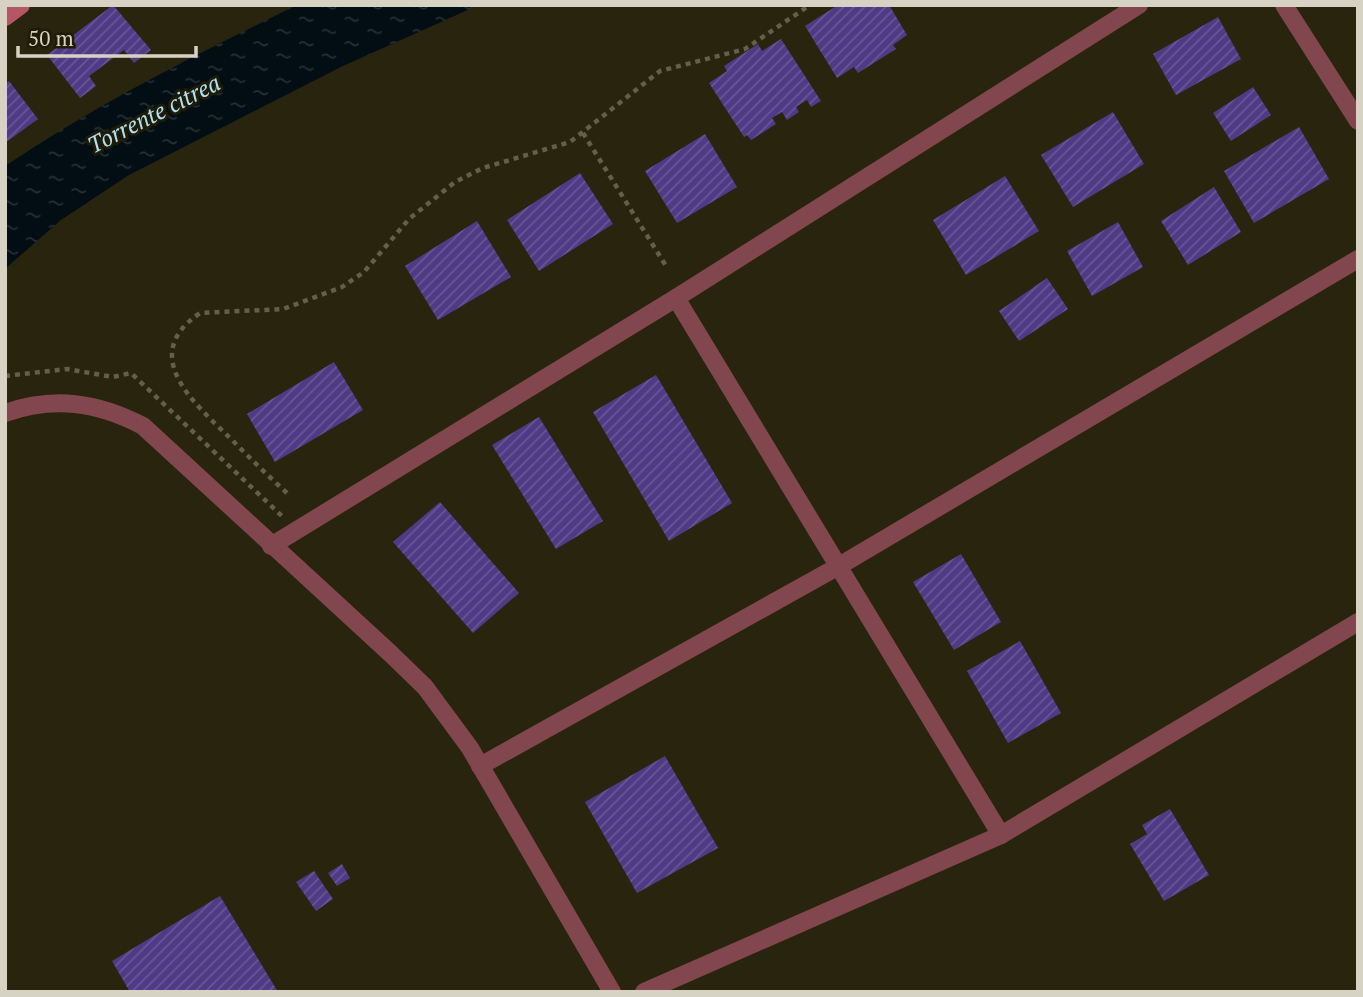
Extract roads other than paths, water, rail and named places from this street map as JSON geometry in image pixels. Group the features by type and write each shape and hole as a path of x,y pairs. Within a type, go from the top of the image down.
{"main road":[{"path":"5,17 21,5"}],"street":[{"path":"271,546 676,298 1139,5"},
{"path":"1284,5 1358,121"},
{"path":"480,766 839,566 1358,259"},
{"path":"676,298 1001,835"},
{"path":"5,413 28,405 60,401 92,405 122,415 143,426 425,687 449,717 480,766 612,992"},
{"path":"644,992 1001,835 1358,622"}],"water":[{"name":"Torrente citrea","path":"297,5 479,5 343,66 129,175 61,220 5,269 5,166 112,100"}]}
